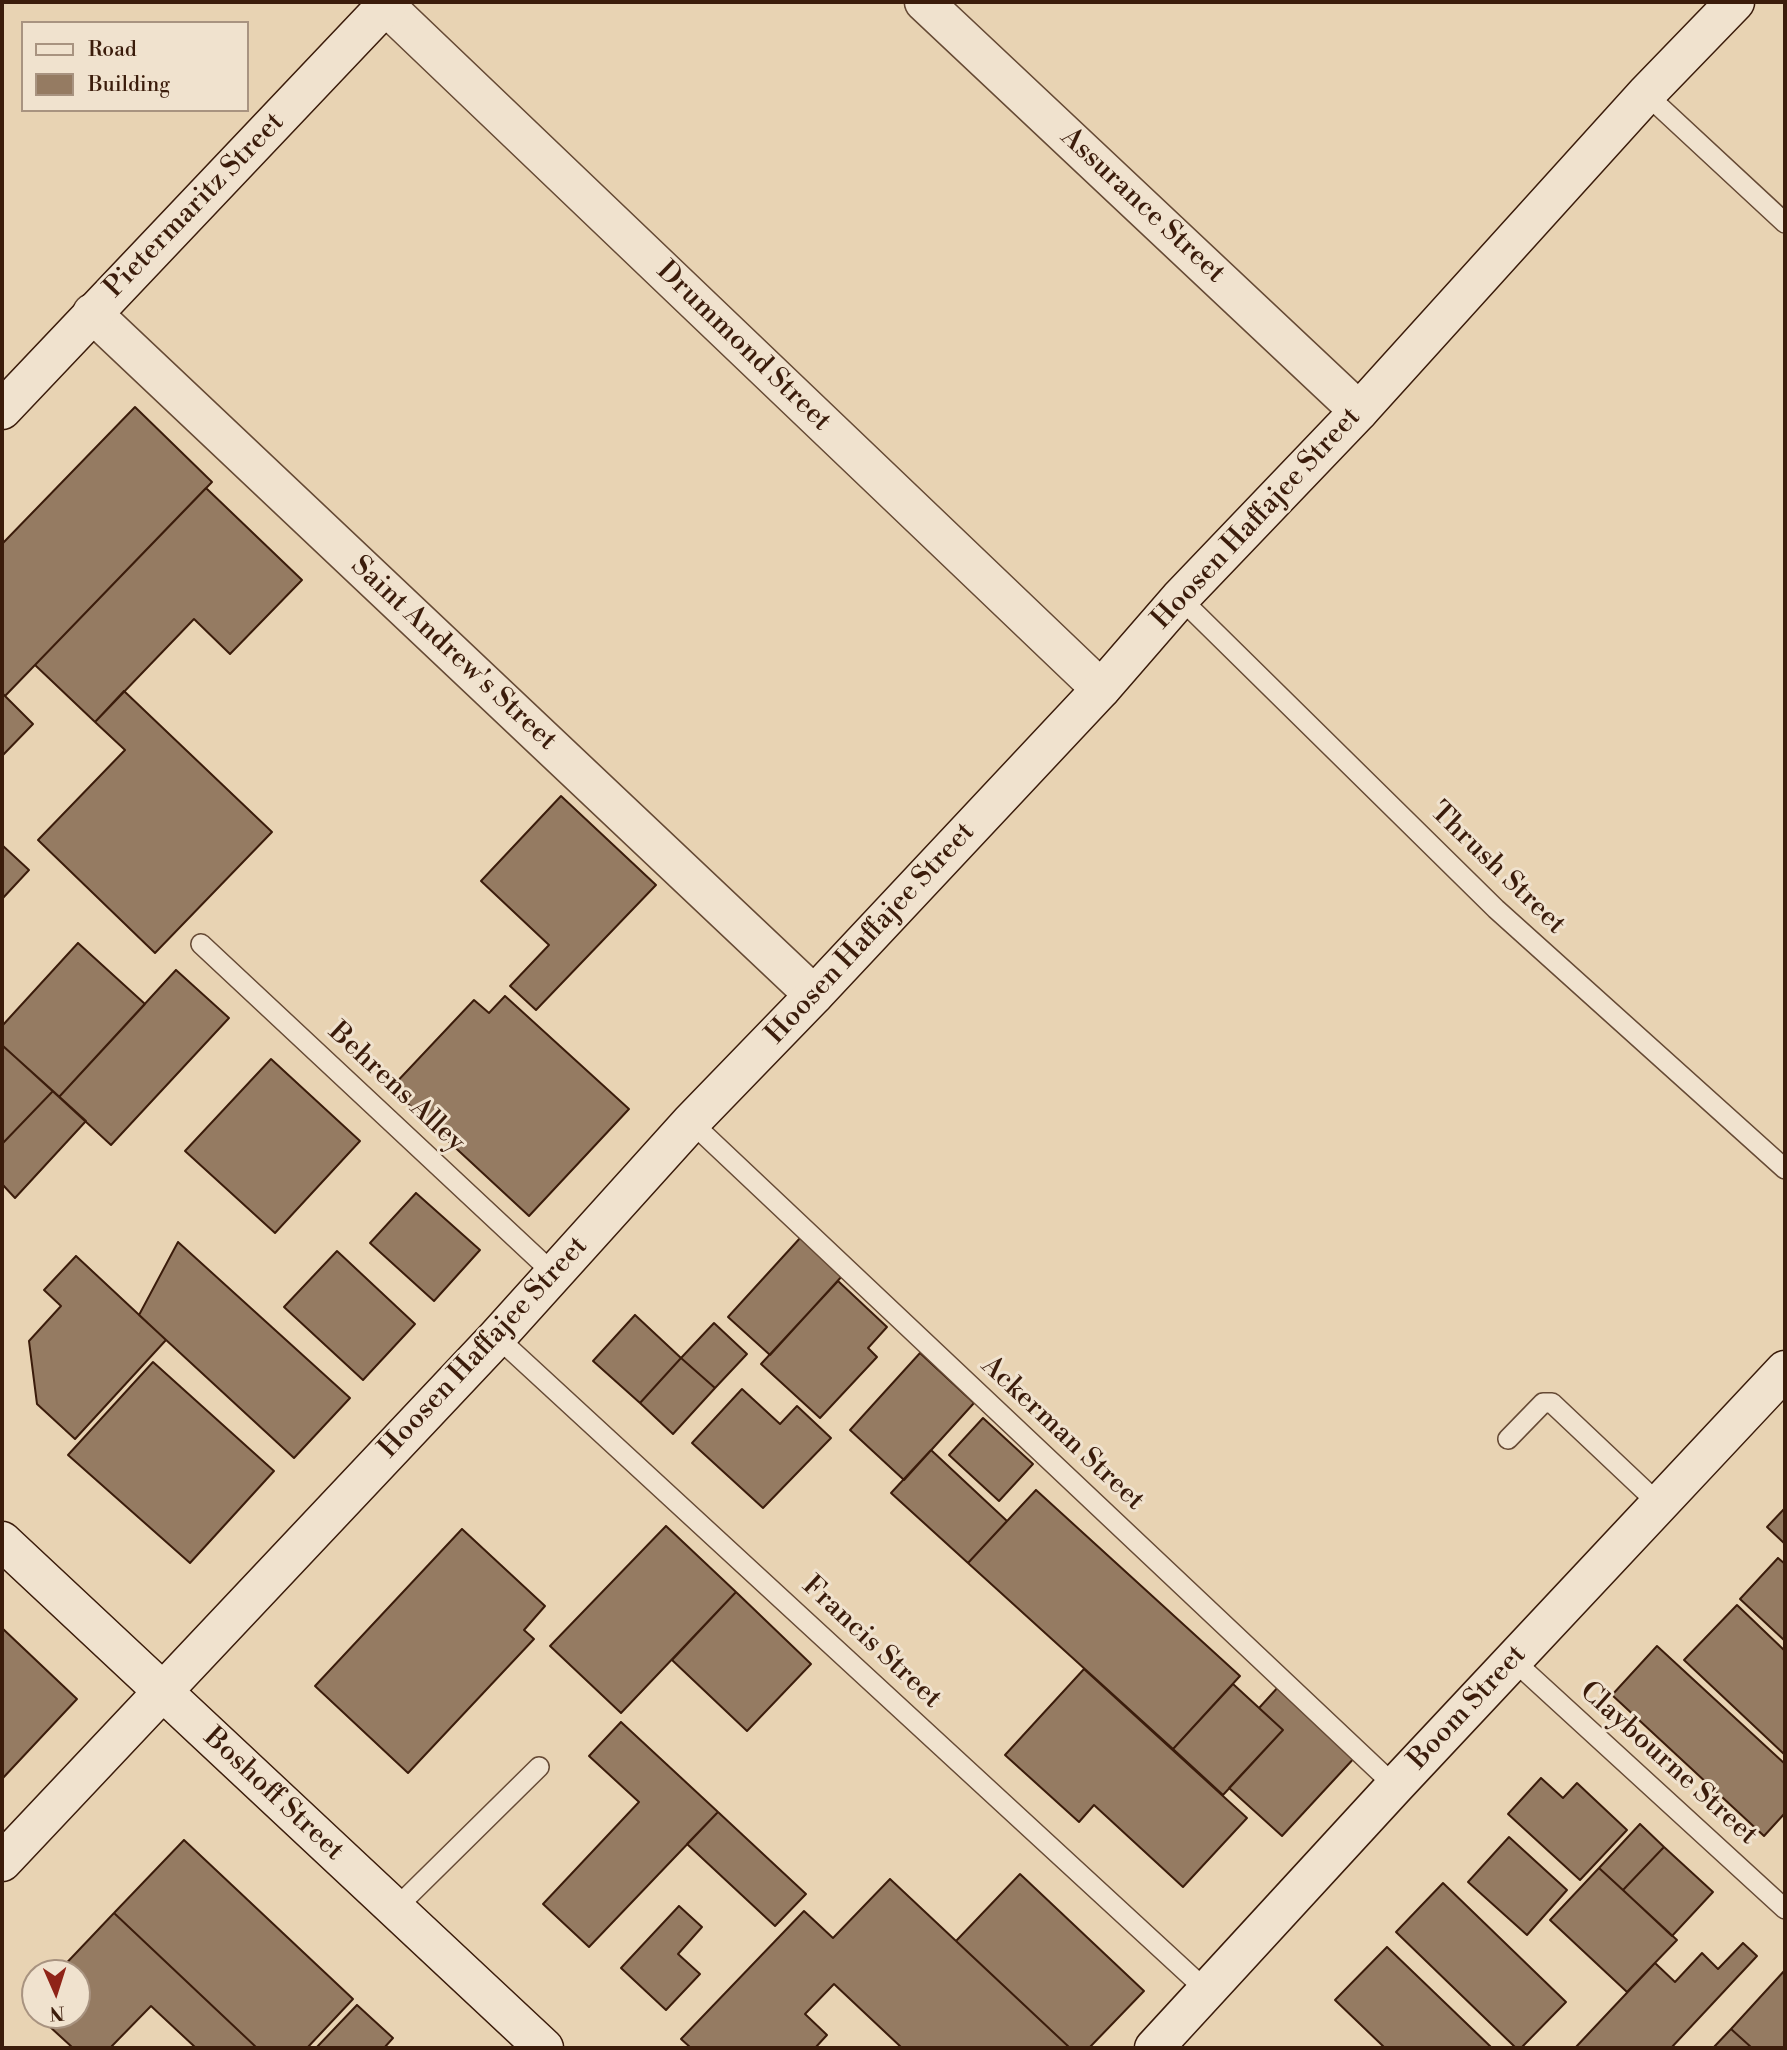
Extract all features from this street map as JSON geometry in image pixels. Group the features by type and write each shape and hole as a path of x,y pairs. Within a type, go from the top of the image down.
{"street":[{"name":"Assurance Street","path":"924,2 1360,411"},
{"name":"Hoosen Haffajee Street","path":"2,1862 161,1690 497,1337 691,1122 1101,689 1180,598 1360,411 1646,94 1735,2"},
{"name":"Pietermaritz Street","path":"2,410 388,4"},
{"name":"Drummond Street","path":"388,4 1101,689"},
{"name":"Saint Andrew's Street","path":"92,313 814,995"},
{"name":"Boom Street","path":"1154,2048 1785,1370"},
{"name":"Boshoff Street","path":"2,1541 544,2048"}],"lane":[{"path":"1646,94 1785,223"},
{"name":"Thrush Street","path":"1180,598 1496,909 1785,1169"},
{"name":"Behrens Alley","path":"201,944 553,1273"},
{"name":"Ackerman Street","path":"691,1122 1395,1786"},
{"name":"Francis Street","path":"497,1337 1207,1991"},
{"path":"1508,1439 1543,1403 1552,1403 1659,1504"},
{"name":"Claybourne Street","path":"1513,1660 1785,1909"},
{"path":"394,1909 538,1767"}],"building":[{"path":"135,407 212,482 5,696 2,693 2,544"},
{"path":"206,488 302,580 230,654 194,619 95,722 35,665"},
{"path":"124,691 272,832 155,953 38,840 125,750 95,722"},
{"path":"2,693 33,724 2,756"},
{"path":"561,796 656,885 536,1010 510,986 549,945 481,881"},
{"path":"2,845 29,870 2,899"},
{"path":"78,943 145,1004 59,1097 2,1045 2,1026"},
{"path":"176,970 229,1018 111,1145 59,1097"},
{"path":"505,996 629,1109 529,1216 391,1088 474,1000 489,1013"},
{"path":"4,1047 53,1091 2,1144 2,1049"},
{"path":"271,1059 360,1141 275,1233 185,1151"},
{"path":"53,1091 86,1121 15,1198 2,1184 2,1144"},
{"path":"416,1193 480,1250 434,1301 370,1243"},
{"path":"801,1237 843,1275 770,1355 728,1317"},
{"path":"178,1242 350,1398 294,1458 139,1315"},
{"path":"337,1251 415,1324 363,1380 284,1307"},
{"path":"76,1256 166,1340 75,1439 37,1404 29,1341 61,1306 44,1290"},
{"path":"838,1281 887,1327 868,1348 877,1357 820,1418 761,1364"},
{"path":"635,1315 681,1358 640,1403 593,1361"},
{"path":"714,1323 747,1354 715,1388 681,1358"},
{"path":"920,1353 974,1403 904,1480 850,1430"},
{"path":"681,1358 715,1388 673,1434 640,1403"},
{"path":"153,1362 274,1471 190,1563 68,1455"},
{"path":"742,1389 780,1424 797,1406 831,1438 763,1508 692,1443"},
{"path":"983,1418 1033,1464 999,1501 949,1455"},
{"path":"931,1450 1007,1521 968,1563 891,1493"},
{"path":"1036,1490 1240,1676 1173,1749 968,1563"},
{"path":"1785,1508 1785,1544 1767,1527"},
{"path":"666,1526 736,1592 621,1713 550,1646"},
{"path":"462,1529 545,1606 524,1630 534,1639 408,1773 315,1686"},
{"path":"1778,1558 1785,1564 1785,1641 1740,1599"},
{"path":"736,1592 811,1664 747,1731 672,1660"},
{"path":"1737,1605 1785,1651 1785,1755 1684,1660"},
{"path":"2,1628 77,1699 2,1779"},
{"path":"1657,1646 1785,1764 1785,1813 1764,1836 1612,1695"},
{"path":"1084,1669 1247,1818 1183,1887 1094,1805 1079,1822 1005,1755"},
{"path":"1233,1684 1283,1730 1223,1795 1173,1749"},
{"path":"1280,1685 1357,1755 1282,1836 1229,1788 1283,1730 1259,1708"},
{"path":"621,1722 718,1812 589,1947 543,1904 639,1802 589,1756"},
{"path":"1541,1778 1563,1798 1577,1783 1627,1830 1580,1880 1508,1814"},
{"path":"718,1812 806,1894 775,1926 687,1844"},
{"path":"1640,1824 1664,1847 1623,1890 1599,1868"},
{"path":"1509,1837 1567,1890 1527,1935 1468,1882"},
{"path":"184,1840 353,1999 307,2048 257,2048 114,1913"},
{"path":"1664,1847 1713,1892 1672,1936 1623,1890"},
{"path":"1599,1868 1677,1940 1627,1992 1550,1920"},
{"path":"1020,1874 1144,1991 1089,2048 1070,2048 956,1941"},
{"path":"890,1879 1070,2048 902,2048 834,1984 805,2014 827,2035 815,2048 691,2048 681,2039 804,1911 833,1938"},
{"path":"1443,1883 1566,2002 1521,2048 1516,2048 1396,1932"},
{"path":"679,1906 702,1927 678,1954 700,1974 666,2010 621,1968"},
{"path":"114,1913 257,2048 196,2048 151,2006 110,2048 73,2048 52,2029 91,2029 91,1959 70,1959"},
{"path":"1743,1943 1757,1956 1671,2048 1575,2048 1655,1963 1675,1982 1702,1953 1718,1969"},
{"path":"1387,1947 1492,2048 1385,2048 1335,2000"},
{"path":"1785,1970 1785,2048 1752,2048 1731,2029"},
{"path":"357,2005 393,2038 384,2048 316,2048"},
{"path":"1731,2029 1752,2048 1713,2048"}]}
